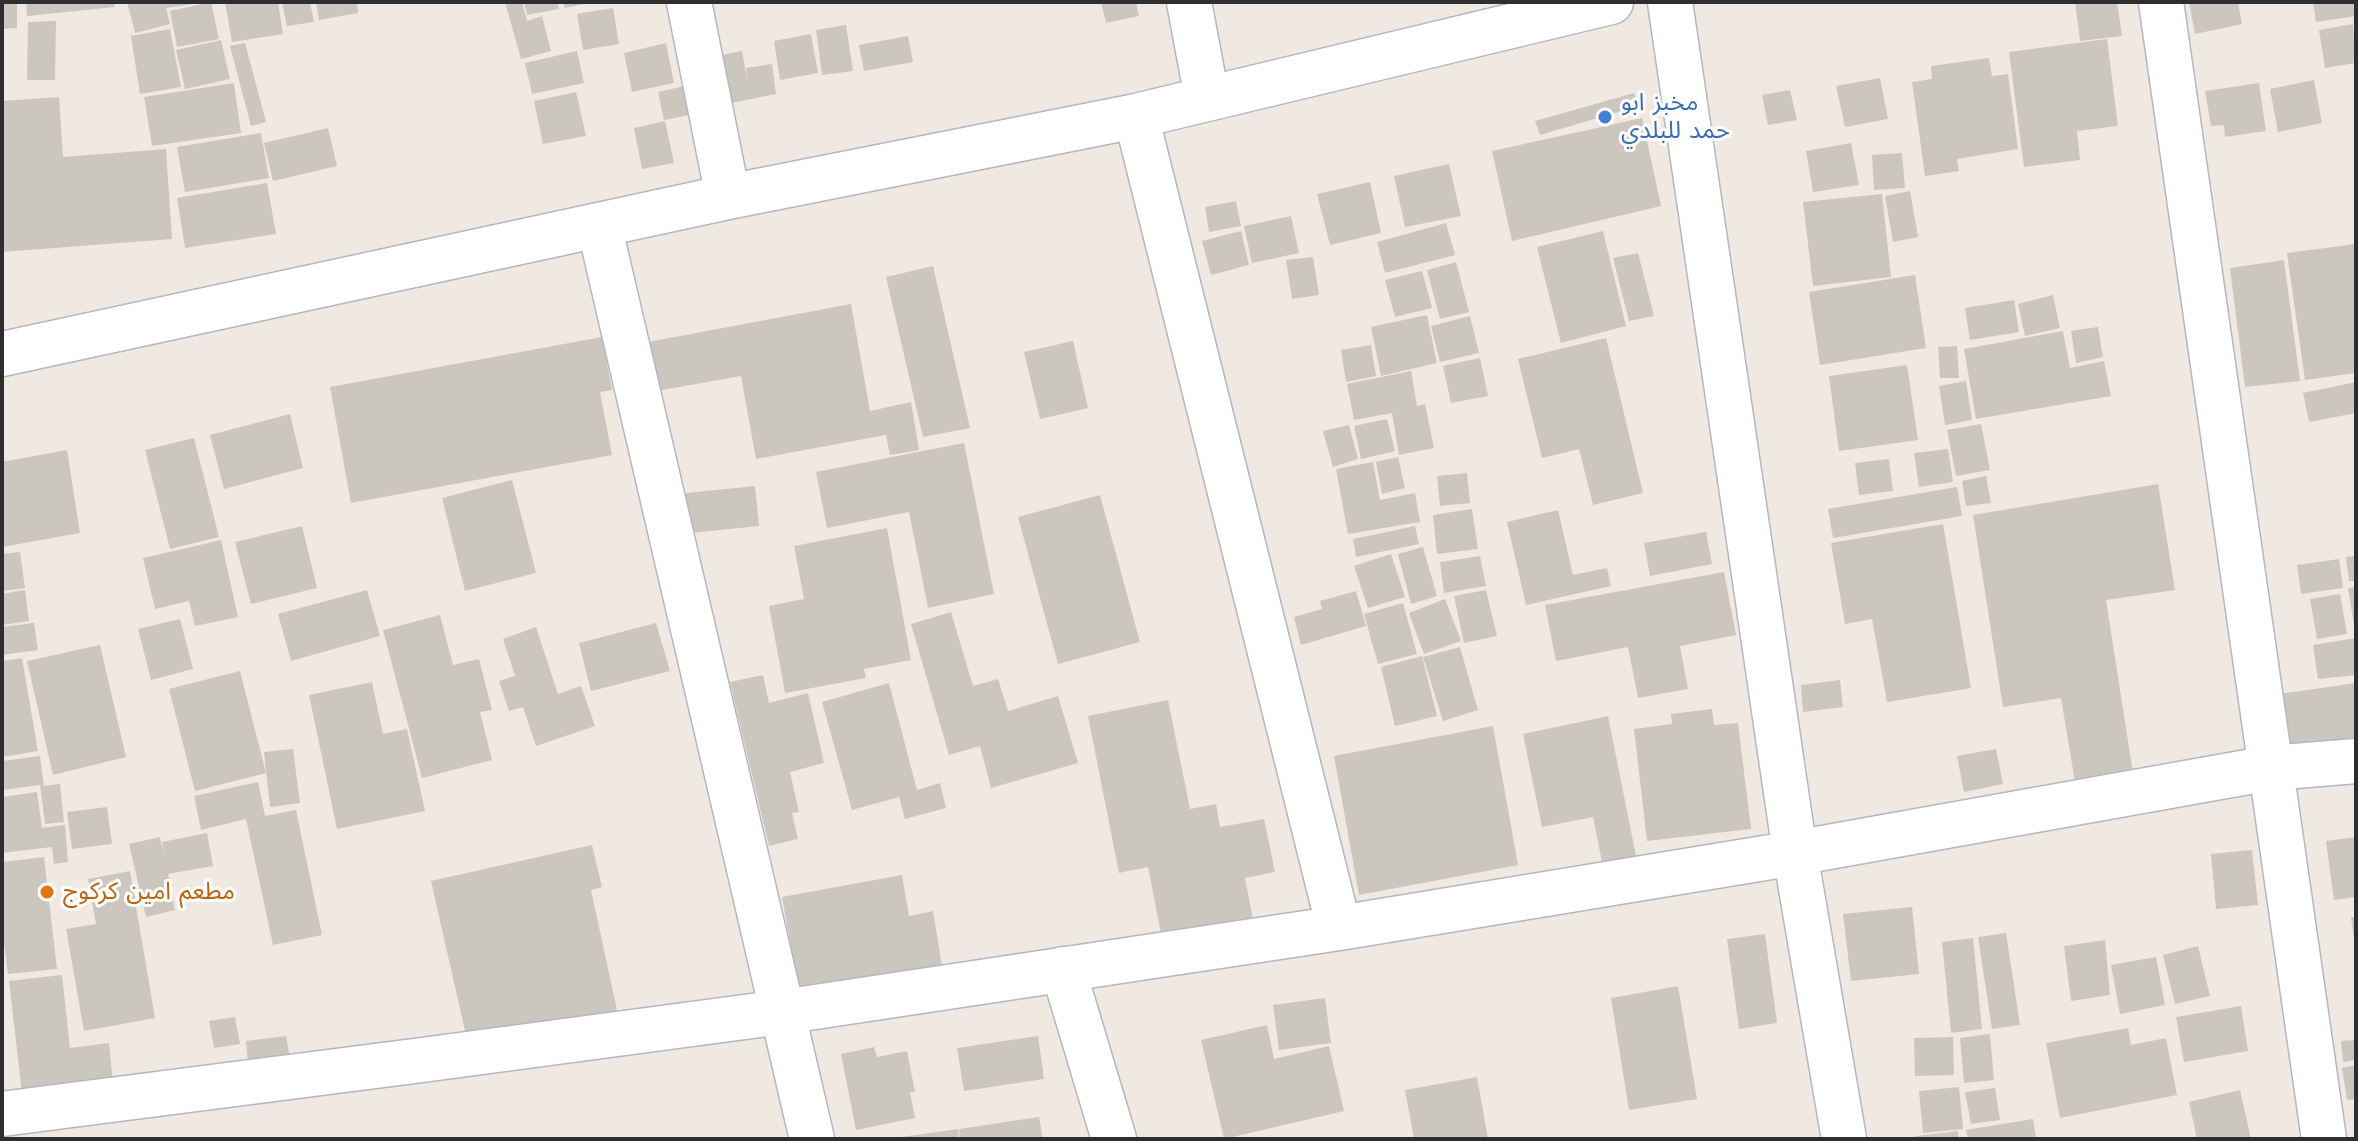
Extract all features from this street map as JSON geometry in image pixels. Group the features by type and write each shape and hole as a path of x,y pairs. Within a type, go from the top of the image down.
{"street":[{"path":"689,2 728,197"},
{"path":"1189,2 1207,98"},
{"path":"2,354 728,197 1136,116 1611,2"},
{"path":"1670,2 1795,853 1844,1139"},
{"path":"2161,2 2324,1139"},
{"path":"1136,116 1339,928"},
{"path":"599,225 812,1139"},
{"path":"2,1114 782,1012 1339,928 1795,853 2270,768 2356,761"},
{"path":"1063,969 1114,1139"}],"building":[{"path":"2,2 17,2 17,28 2,29"},
{"path":"26,2 114,2 115,7 27,16"},
{"path":"127,2 194,4 166,8 170,24 135,33"},
{"path":"211,2 219,39 177,47 170,11"},
{"path":"225,2 278,2 283,34 232,42"},
{"path":"282,2 310,2 314,22 287,26"},
{"path":"316,2 357,2 358,13 319,20"},
{"path":"505,2 522,2 527,21 542,16 551,51 521,59"},
{"path":"524,2 557,2 559,9 527,15"},
{"path":"563,2 588,2 588,3 565,8"},
{"path":"1101,2 1136,2 1139,16 1106,23"},
{"path":"2075,2 2117,2 2122,36 2080,41"},
{"path":"2189,2 2238,2 2242,24 2195,34"},
{"path":"2313,2 2356,2 2356,16 2316,22"},
{"path":"613,8 619,44 583,50 577,14"},
{"path":"56,21 55,80 27,80 28,22"},
{"path":"2353,24 2356,63 2325,68 2319,30"},
{"path":"846,25 853,71 822,75 816,30"},
{"path":"170,29 181,87 140,94 131,36"},
{"path":"811,34 818,73 780,80 774,41"},
{"path":"908,36 913,62 864,71 859,45"},
{"path":"2107,39 2118,126 2077,131 2080,160 2024,167 2009,52"},
{"path":"221,40 230,79 185,89 176,50"},
{"path":"245,43 266,122 251,126 230,46"},
{"path":"666,43 674,83 632,92 624,53"},
{"path":"577,51 584,83 532,94 525,63"},
{"path":"742,51 748,84 746,68 772,64 776,94 721,105 712,57"},
{"path":"1989,58 1992,76 2008,74 2018,149 1957,159 1959,171 1925,176 1912,82 1932,79 1931,66"},
{"path":"1880,78 1888,119 1845,127 1836,86"},
{"path":"2314,80 2322,123 2278,132 2270,89"},
{"path":"234,83 241,133 152,146 144,97"},
{"path":"2259,83 2266,131 2225,137 2224,125 2211,126 2205,91"},
{"path":"689,85 695,114 664,120 658,92"},
{"path":"1790,90 1797,120 1768,125 1762,95"},
{"path":"576,92 586,136 543,144 534,101"},
{"path":"1634,93 1639,106 1540,135 1535,121"},
{"path":"59,97 63,157 166,149 172,239 2,252 2,101"},
{"path":"1642,118 1661,206 1512,241 1492,151"},
{"path":"665,121 674,163 642,169 634,128"},
{"path":"328,128 337,166 273,181 264,143"},
{"path":"261,133 269,178 185,192 177,147"},
{"path":"1851,143 1859,185 1813,192 1806,151"},
{"path":"1902,153 1905,188 1874,190 1872,155"},
{"path":"1449,164 1461,216 1405,227 1394,176"},
{"path":"1370,182 1381,233 1330,245 1317,194"},
{"path":"267,183 276,234 185,248 177,198"},
{"path":"1910,191 1918,237 1893,242 1885,196"},
{"path":"1882,194 1891,277 1813,286 1803,202"},
{"path":"1236,201 1241,226 1209,232 1205,207"},
{"path":"1291,216 1299,253 1252,263 1244,226"},
{"path":"1446,223 1455,255 1385,273 1377,242"},
{"path":"1241,231 1249,265 1211,275 1202,241"},
{"path":"1603,231 1626,326 1561,343 1537,247"},
{"path":"2356,244 2356,373 2305,380 2287,253"},
{"path":"1638,253 1654,316 1629,321 1613,258"},
{"path":"1313,257 1319,295 1292,299 1286,260"},
{"path":"2284,260 2300,381 2245,387 2230,268"},
{"path":"1456,262 1469,312 1440,319 1427,270"},
{"path":"933,266 970,428 923,437 886,277"},
{"path":"1422,271 1432,308 1395,317 1385,280"},
{"path":"1915,275 1926,348 1820,365 1809,292"},
{"path":"2053,295 2060,328 2025,336 2018,304"},
{"path":"2014,300 2019,332 1970,340 1965,308"},
{"path":"851,304 870,411 911,402 919,450 890,455 886,435 756,459 741,376 657,391 648,342"},
{"path":"1427,315 1437,363 1381,376 1371,327"},
{"path":"1470,316 1479,353 1440,362 1431,326"},
{"path":"2098,327 2103,357 2076,363 2071,331"},
{"path":"2063,331 2070,368 2104,361 2111,396 1976,419 1964,349"},
{"path":"602,337 612,390 600,392 612,455 351,503 330,387"},
{"path":"1606,338 1643,493 1593,505 1579,449 1542,458 1518,359"},
{"path":"1073,341 1088,408 1040,419 1024,352"},
{"path":"1371,345 1376,376 1346,382 1341,350"},
{"path":"1957,346 1959,378 1940,378 1938,347"},
{"path":"1480,358 1488,396 1451,403 1443,366"},
{"path":"1907,365 1918,440 1839,451 1829,376"},
{"path":"1411,371 1417,406 1425,404 1434,448 1399,455 1392,413 1354,420 1347,384"},
{"path":"1966,381 1972,420 1945,425 1939,386"},
{"path":"2356,382 2356,413 2309,422 2303,393"},
{"path":"290,414 303,468 224,489 210,435"},
{"path":"1387,419 1395,451 1361,459 1354,426"},
{"path":"1981,424 1990,470 1956,476 1947,430"},
{"path":"1349,425 1358,459 1333,467 1323,431"},
{"path":"194,438 219,537 170,549 145,450"},
{"path":"964,443 994,594 928,608 909,512 827,528 816,472"},
{"path":"1948,449 1953,482 1919,487 1914,453"},
{"path":"67,450 80,533 2,547 2,462"},
{"path":"1398,457 1405,488 1382,494 1376,462"},
{"path":"1889,459 1893,491 1859,495 1855,463"},
{"path":"1373,462 1380,500 1415,493 1420,522 1348,534 1336,469"},
{"path":"1467,473 1470,503 1440,506 1437,476"},
{"path":"1986,476 1991,503 1966,506 1962,481"},
{"path":"512,480 536,573 465,591 442,498"},
{"path":"2158,484 2175,590 2106,600 2133,773 2075,782 2061,698 2003,707 1973,515"},
{"path":"755,486 759,526 681,534 677,494"},
{"path":"1957,487 1962,516 1833,538 1828,509"},
{"path":"1100,495 1140,642 1058,664 1018,517"},
{"path":"1472,509 1478,549 1437,554 1433,515"},
{"path":"1558,510 1573,575 1607,568 1611,586 1526,605 1507,522"},
{"path":"1943,524 1971,688 1887,702 1872,619 1845,624 1831,543"},
{"path":"302,526 317,588 251,604 235,542"},
{"path":"1415,526 1419,544 1356,557 1353,539"},
{"path":"887,528 911,660 864,669 866,678 785,693 769,606 804,599 794,546"},
{"path":"1706,532 1712,564 1650,576 1644,543"},
{"path":"221,540 238,617 195,626 189,601 155,609 143,558"},
{"path":"1423,547 1437,596 1411,604 1398,554"},
{"path":"20,552 25,588 2,591 2,554"},
{"path":"1391,554 1405,597 1368,608 1354,566"},
{"path":"1480,556 1486,586 1444,593 1440,562"},
{"path":"2356,556 2356,581 2349,581 2346,557"},
{"path":"2339,559 2343,588 2301,594 2297,565"},
{"path":"1724,572 1736,635 1680,646 1688,689 1638,698 1628,647 1556,661 1545,605"},
{"path":"2356,587 2356,625 2354,625 2348,588"},
{"path":"25,590 29,621 2,625 2,594"},
{"path":"367,590 380,636 291,661 278,614"},
{"path":"1486,590 1497,636 1464,643 1454,596"},
{"path":"1356,591 1366,626 1301,645 1294,617 1322,609 1320,601"},
{"path":"2340,594 2347,634 2317,639 2310,599"},
{"path":"1445,599 1461,641 1424,654 1409,613"},
{"path":"1403,603 1417,654 1378,664 1364,614"},
{"path":"951,612 973,686 998,679 1008,711 1058,696 1078,763 991,788 980,746 949,755 911,624"},
{"path":"440,615 453,665 479,659 492,710 480,712 492,760 422,778 383,630"},
{"path":"180,619 193,669 151,680 138,629"},
{"path":"34,623 38,650 2,655 2,627"},
{"path":"656,623 670,671 591,691 579,643"},
{"path":"536,627 558,694 581,686 595,726 536,746 523,707 509,711 499,681 515,676 503,639"},
{"path":"2356,638 2356,675 2318,679 2313,645"},
{"path":"100,645 126,757 53,775 27,661"},
{"path":"1460,647 1478,710 1443,721 1423,657"},
{"path":"1422,656 1437,716 1395,726 1381,667"},
{"path":"22,658 38,751 2,757 2,661"},
{"path":"240,671 266,773 195,791 169,689"},
{"path":"763,675 769,703 808,693 824,763 790,772 799,812 792,813 798,839 769,846 730,682"},
{"path":"1840,680 1843,707 1803,712 1801,685"},
{"path":"372,682 383,734 407,729 425,811 337,829 309,695"},
{"path":"889,683 917,790 940,783 946,808 905,819 899,797 852,810 822,702"},
{"path":"2356,683 2356,738 2288,748 2279,694"},
{"path":"1168,700 1190,809 1216,804 1220,827 1264,819 1275,872 1245,878 1254,925 1163,944 1148,867 1119,873 1088,716"},
{"path":"1712,709 1714,725 1738,723 1751,829 1647,841 1634,729 1672,724 1671,714"},
{"path":"1608,716 1636,856 1602,862 1593,817 1542,827 1523,734"},
{"path":"1493,726 1518,865 1359,895 1334,756"},
{"path":"293,749 300,803 270,807 264,752"},
{"path":"1996,749 2003,784 1964,792 1957,756"},
{"path":"40,756 44,786 60,784 64,822 45,824 40,785 2,790 2,761"},
{"path":"258,782 265,816 296,810 322,935 273,945 246,819 201,830 194,796"},
{"path":"37,792 42,828 65,825 68,862 54,864 52,847 2,853 2,797"},
{"path":"107,807 112,844 72,849 67,812"},
{"path":"207,833 213,866 168,874 175,910 146,917 129,844 160,837 164,856 162,842"},
{"path":"2356,837 2356,897 2334,900 2326,841"},
{"path":"592,845 602,887 591,890 617,1010 468,1044 431,881"},
{"path":"2252,850 2258,905 2216,909 2211,854"},
{"path":"44,857 57,969 8,974 2,928 2,862"},
{"path":"130,871 155,1018 84,1031 66,929 96,924 88,879"},
{"path":"902,875 909,916 933,911 943,972 800,998 782,897"},
{"path":"1912,907 1919,974 1851,981 1843,914"},
{"path":"2351,917 2356,917 2356,939 2354,939"},
{"path":"2006,933 2020,1025 1992,1029 1978,937"},
{"path":"1765,934 1777,1023 1739,1029 1727,939"},
{"path":"1973,938 1982,1029 1951,1033 1942,942"},
{"path":"2105,940 2110,995 2071,1001 2064,946"},
{"path":"2198,946 2210,996 2175,1004 2163,955"},
{"path":"2156,957 2165,1005 2120,1014 2111,965"},
{"path":"62,975 70,1048 109,1043 113,1083 22,1093 9,981"},
{"path":"1678,986 1697,1099 1629,1110 1611,998"},
{"path":"1325,998 1331,1043 1279,1050 1273,1005"},
{"path":"2241,1006 2248,1051 2184,1062 2176,1017"},
{"path":"235,1017 240,1044 214,1048 209,1021"},
{"path":"1267,1025 1274,1059 1329,1046 1344,1111 1224,1139 1201,1040"},
{"path":"2128,1028 2131,1045 2166,1038 2177,1095 2060,1118 2046,1043"},
{"path":"1990,1034 1994,1080 1964,1083 1960,1038"},
{"path":"286,1036 290,1059 248,1064 246,1041"},
{"path":"1038,1036 1044,1079 964,1091 957,1048"},
{"path":"1953,1037 1954,1075 1915,1076 1914,1038"},
{"path":"2356,1040 2356,1060 2343,1062 2341,1041"},
{"path":"874,1047 877,1057 907,1051 915,1092 910,1092 915,1118 856,1130 841,1054"},
{"path":"2356,1065 2356,1099 2347,1100 2342,1068"},
{"path":"1477,1077 1488,1139 1414,1139 1405,1090"},
{"path":"1959,1087 1963,1129 1923,1133 1919,1091"},
{"path":"1995,1088 2000,1120 1971,1124 1965,1092"},
{"path":"2240,1090 2251,1139 2197,1139 2189,1102"},
{"path":"1039,1117 1043,1139 960,1139 959,1129"},
{"path":"2033,1119 2036,1139 1968,1139 1966,1130"},
{"path":"958,1129 959,1139 901,1139 901,1137"},
{"path":"1958,1131 1959,1139 1917,1139 1916,1136"}],"place":[{"name":"مخبز ابو حمد للبلدي","path":"1605,117"},
{"name":"مطعم امين كركوج","path":"47,892"}]}
